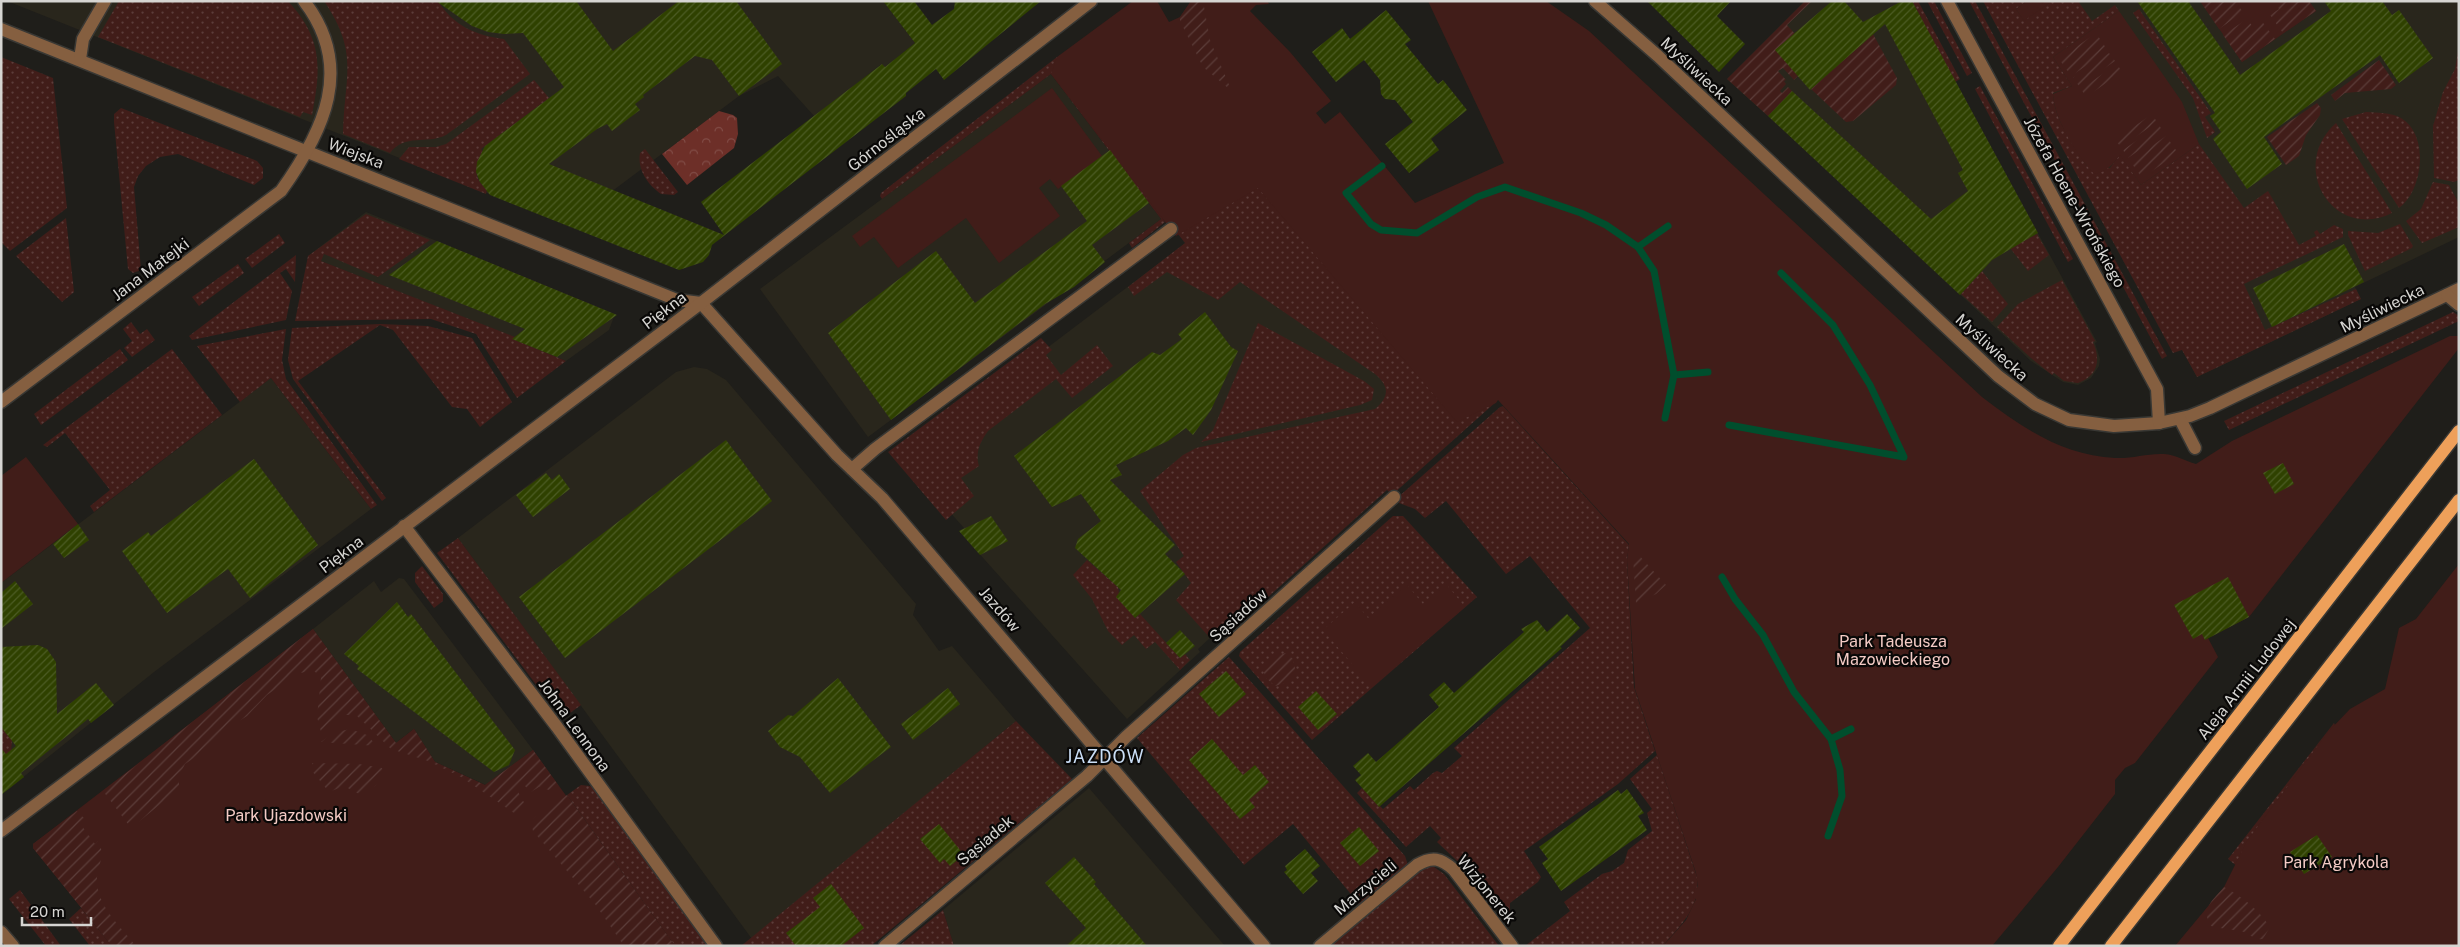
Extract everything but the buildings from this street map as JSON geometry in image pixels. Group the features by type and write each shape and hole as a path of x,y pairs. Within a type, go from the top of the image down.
{"main road":[{"name":"Aleja Armii Ludowej","path":"2059,946 2459,431"},
{"path":"2111,946 2459,500"}],"street":[{"path":"80,59 83,38 105,1"},
{"name":"Jana Matejki","path":"1,402 280,191 307,152 328,102 331,57 325,35 304,1"},
{"name":"Górnośląska","path":"701,303 1091,1"},
{"name":"Myśliwiecka","path":"1595,1 1658,56 2014,390 2051,413 2082,423 2119,426 2159,423 2180,418 2210,408 2459,289"},
{"name":"Józefa Hoene-Wrońskiego","path":"1947,1 2157,389 2159,423"},
{"name":"Wiejska","path":"1,29 80,59 677,300 701,303"},
{"path":"852,470 875,449 1171,229"},
{"path":"2447,295 2459,305"},
{"name":"Jazdów","path":"701,303 852,470 882,498 1264,946"},
{"name":"Piękna","path":"1,831 701,303"},
{"path":"2180,418 2195,448"},
{"name":"Sąsiadów","path":"1104,758 1394,497"},
{"name":"Johna Lennona","path":"404,526 557,727 716,946"},
{"name":"Sąsiadek","path":"885,946 1087,776 1104,758"},
{"name":"Wizjonerek","path":"1432,858 1448,864 1512,946"},
{"name":"Marzycieli","path":"1320,946 1417,865 1432,858"},
{"path":"1,932 12,946"}],"shaded area":[{"path":"7,1 883,1 915,43 885,67 880,65 815,117 778,76 739,96 567,225"},
{"path":"1805,1 1912,1 2097,342 2095,343 2100,359 2099,366 2091,378 2078,385 2063,382 2031,361 1849,190 1727,79"},
{"path":"1991,1 2459,1 2459,237 2355,287 2361,299 2197,377"},
{"path":"1051,74 1161,219 868,437 760,289"},
{"path":"1258,188 1457,422 1213,640 1210,638 1198,649 1200,652 1127,719 959,531 964,528 902,458"},
{"path":"366,212 615,314 609,330 566,361 512,339 514,337 308,256"},
{"path":"694,367 707,369 726,380 916,604 913,615 939,651 952,646 1016,721 752,939 458,538 676,372"},
{"path":"271,378 371,509 154,672 1,795 1,583"},
{"path":"399,578 404,579 533,750 486,785 435,762 414,729 396,743 313,629 374,581 381,592"},
{"path":"1089,788 1225,946 954,946 943,910"}],"green space":[{"path":"119,1 288,1 308,28 316,55 318,68 317,83 312,115 303,112 300,117 98,37"},
{"path":"324,1 438,1 451,17 466,28 484,35 504,39 530,74 446,135 438,138 402,143 390,153 343,134 347,80 346,51 335,20"},
{"name":"Park Tadeusza Mazowieckiego","path":"1133,1 1157,1 1169,22 1180,17 1191,1 1267,1 1269,4 1256,5 1250,11 1290,52 1331,101 1316,113 1325,124 1340,112 1415,203 1504,163 1428,1 1546,1 1589,31 1982,397 2028,429 2060,446 2078,452 2115,458 2164,454 2196,464 2232,441 2450,336 2459,336 2459,348 2249,617 2208,638 2218,657 2135,763 2125,768 2115,780 2115,794 2058,867 1992,946 1663,946 1686,920 1696,899 1693,898 1695,888 1698,887 1696,873 1635,689 1627,560 1629,544 1498,400 1496,403 1457,422 1258,188 1176,236 1051,74 1057,57"},
{"path":"1191,1 1203,1 1210,40 1230,87 1228,88 1203,67 1180,21 1180,17"},
{"path":"1805,1 1812,1 1787,25 1795,34 1798,76 1794,80 1783,68 1778,71 1786,80 1784,81 1786,84 1780,91 1782,93 1788,87 1792,91 1768,116 1727,79"},
{"path":"1912,1 1918,1 1960,79 1955,82"},
{"path":"1927,1 1934,1 1972,73 1967,76"},
{"path":"1969,1 1975,1 2167,356 2162,359"},
{"path":"1983,1 2027,1 2016,9 2024,20 2052,1 2078,1 2092,21 2115,5 2119,11 2053,57 2072,86 2053,93 2057,113 2065,131 2087,166 2110,168 2120,154 2141,185 2199,144 2244,208 2268,191 2299,245 2316,236 2314,232 2317,230 2320,234 2334,225 2343,229 2343,237 2244,284 2265,330 2356,289 2361,299 2197,377 2182,350 2173,353"},
{"path":"2027,1 2052,1 2024,21 2016,9"},
{"path":"2200,1 2309,1 2316,11 2242,62"},
{"path":"2200,1 2240,1 2237,4 2243,12 2219,29"},
{"path":"2274,1 2309,1 2316,11 2283,33 2270,15 2279,9"},
{"path":"2139,9 2211,113 2205,117 2215,132 2207,138 2193,98 2133,13"},
{"path":"2119,11 2182,102 2199,144 2141,185 2120,155 2106,170 2094,174 2067,136 2054,104 2053,94 2072,86 2053,57"},
{"path":"2247,19 2253,27 2261,20 2275,39 2242,62 2223,35"},
{"path":"2096,33 2108,51 2071,76 2059,59"},
{"path":"1873,34 1897,78 1896,85 1853,121 1846,122 1811,89"},
{"path":"2459,46 2459,180 2454,182 2434,178 2433,126 2443,92 2455,69"},
{"path":"2109,53 2115,61 2079,86 2073,78"},
{"path":"1,57 53,78 67,208 10,251 1,242"},
{"path":"1057,57 1062,58 1165,222 1132,248 1129,243 1161,219 1051,74 882,199 881,193"},
{"path":"2379,60 2396,85 2391,89 2345,93 2335,101 2331,95"},
{"path":"2117,64 2122,72 2086,97 2081,89"},
{"path":"534,80 549,98 481,149 484,153 478,163 476,172 479,181 487,189 486,194 399,159 409,147 436,147 446,144"},
{"path":"1980,86 2073,259 2068,262 1975,89"},
{"path":"1052,88 1102,156 1058,189 1050,179 1039,188 1060,216 999,263 966,218 898,268 874,237 860,247 852,236"},
{"path":"2317,103 2321,108 2320,115 2306,135 2299,156 2286,165 2267,137"},
{"path":"121,108 257,161 263,168 263,178 254,185 178,154 160,157 146,166 138,176 134,187 141,270 133,273 128,269 114,122 114,114"},
{"path":"719,111 737,118 738,134 734,148 687,185 662,154"},
{"path":"2366,112 2397,116 2410,126 2416,136 2420,162 2418,176 2414,189 2399,208 2342,119"},
{"path":"2152,114 2157,122 2121,147 2115,140"},
{"path":"2336,123 2392,213 2371,219 2352,217 2336,209 2324,195 2317,178 2316,160 2322,141"},
{"path":"2159,125 2164,133 2128,158 2123,150"},
{"path":"2166,136 2178,153 2142,178 2130,161"},
{"path":"645,149 678,192 674,195 661,194 644,177 640,165 640,153"},
{"path":"1264,170 1497,401 1392,495 1387,490 1217,643 1210,638 1176,600 1191,583 1176,562 1184,556 1140,491 1183,455 1196,448 1375,409 1383,400 1386,391 1380,378 1375,374 1240,282 1218,300 1167,272 1134,296 1128,287 1185,243 1178,234"},
{"path":"2433,182 2449,185 2459,204 2459,227 2422,243 2406,221 2421,209"},
{"path":"366,214 430,240 378,277 324,254 321,261 515,337 513,339 566,361 517,398 476,334 431,319 295,321 308,256"},
{"path":"66,218 74,292 62,302 16,256"},
{"path":"2400,224 2413,246 2412,248 2365,271 2348,235 2348,231 2378,233"},
{"path":"279,234 285,243 252,268 245,259"},
{"path":"2037,234 2049,255 2028,271 2010,248"},
{"path":"296,255 295,282 286,269 280,273 292,291 286,320 192,340 189,336"},
{"path":"238,264 244,273 199,306 192,297"},
{"path":"1982,271 2008,304 1992,322 1961,294"},
{"path":"2062,280 2095,341 2093,342 2097,361 2094,372 2078,383 2064,381 2054,373 2052,375 1997,327 2018,304"},
{"path":"2453,312 2459,316 2459,321 2229,430 2224,421"},
{"path":"131,322 140,334 147,329 155,340 132,357 124,348 132,341 123,329"},
{"path":"1258,323 1364,381 1374,389 1372,400 1360,405 1201,442 1213,430"},
{"path":"380,324 428,326 472,338 512,402 480,427 467,409 452,407 393,330 380,325 298,381 386,498 382,501 293,379 288,360 292,328"},
{"path":"286,329 282,360 286,379 377,505 371,509 271,378 240,402 197,346"},
{"path":"1041,338 1052,350 1046,355 1061,375 1097,345 1113,366 1072,398 1056,379 988,431 979,448 979,466 961,478 974,496 946,520 888,452"},
{"path":"120,349 128,360 41,425 34,414"},
{"path":"172,349 222,415 94,512 90,506 110,490 65,433 47,447 43,445"},
{"path":"1503,406 1629,545 1627,560 1634,687 1655,751 1618,784 1524,851 1541,877 1538,882 1510,903 1510,917 1506,920 1471,874 1437,842 1441,838 1430,826 1406,847 1357,793 1362,788 1383,809 1410,786 1414,790 1433,773 1437,771 1442,773 1462,756 1454,748 1590,628 1530,556 1506,574 1446,501 1425,518 1415,509 1399,503 1396,499"},
{"path":"26,457 78,524 1,583 1,476"},
{"path":"1393,516 1403,516 1477,597 1312,740 1239,656 1240,652"},
{"path":"458,538 581,705 562,719 437,553"},
{"path":"1637,553 1666,585 1656,594 1636,603 1633,558"},
{"path":"1087,560 1118,587 1119,593 1135,618 1140,614 1180,658 1185,654 1190,660 1180,670 1155,642 1146,649 1134,635 1122,645 1108,631 1092,599 1073,575"},
{"name":"Park Agrykola","path":"2459,564 2459,946 2175,946 2224,887 2247,841 2328,732 2350,709 2385,689 2399,628 2416,619"},
{"path":"422,566 443,594 443,601 434,608 415,582 415,573"},
{"path":"1446,584 1465,607 1372,687 1323,630 1355,602 1368,618 1407,585 1423,604"},
{"name":"Park Ujazdowski","path":"313,629 396,743 414,729 435,762 485,785 533,750 675,946 112,946 33,848 33,844"},
{"path":"313,629 396,743 414,729 435,762 485,785 533,750 558,785 549,790 539,787 531,792 522,783 519,784 517,790 526,806 517,815 461,777 428,761 391,749 356,715 343,715 321,732 317,717 321,677 314,671 299,673 267,695 247,716 236,723 209,748 185,764 179,776 179,789 131,828 103,791"},
{"path":"1286,653 1293,659 1296,673 1286,683 1275,686 1266,678 1263,670 1272,658"},
{"path":"1229,657 1405,856 1408,865 1359,904 1293,824 1244,865 1137,738"},
{"path":"1016,721 1072,779 871,946 741,946"},
{"path":"2334,723 2338,731 2243,871 2228,859"},
{"path":"1,727 12,740 11,753 1,758"},
{"path":"350,729 367,735 377,746 321,742 333,733"},
{"path":"1657,755 1697,877 1696,897 1688,915 1663,946 1525,946 1570,911 1564,902 1602,874 1612,871 1624,863 1628,850 1652,831 1647,813 1652,809 1630,779"},
{"path":"312,763 359,764 382,768 384,774 375,786 361,795 344,786 329,792 312,771"},
{"path":"581,785 590,786 595,789 709,946 675,946 567,795"},
{"path":"567,795 675,946 624,946 595,904 533,831 531,822 535,817"},
{"path":"77,811 88,822 82,826 95,844 98,841 102,852 97,883 102,901 112,917 136,946 112,946 33,848 33,844"},
{"path":"1425,866 1434,867 1444,874 1499,946 1326,946"},
{"path":"2224,887 2250,904 2265,920 2270,927 2263,939 2255,938 2242,931 2211,926 2207,910"},
{"path":"20,890 61,946 46,946 9,899"},
{"path":"81,908 112,946 90,946 69,919"},
{"path":"943,910 954,946 899,946"}],"waterway":[{"path":"1382,166 1346,193 1371,224 1381,230 1417,233 1477,197 1505,187 1581,213 1606,225 1638,247"},
{"path":"1665,418 1674,375 1654,271 1638,247 1668,226"},
{"path":"1729,425 1904,457 1870,385 1833,325 1781,273"},
{"path":"1674,375 1708,372"},
{"path":"1722,577 1735,599 1763,635 1794,692 1831,739 1840,770 1842,796 1828,836"},
{"path":"1831,739 1851,729"}],"district":[{"name":"JAZDÓW","path":"1105,757"}]}
